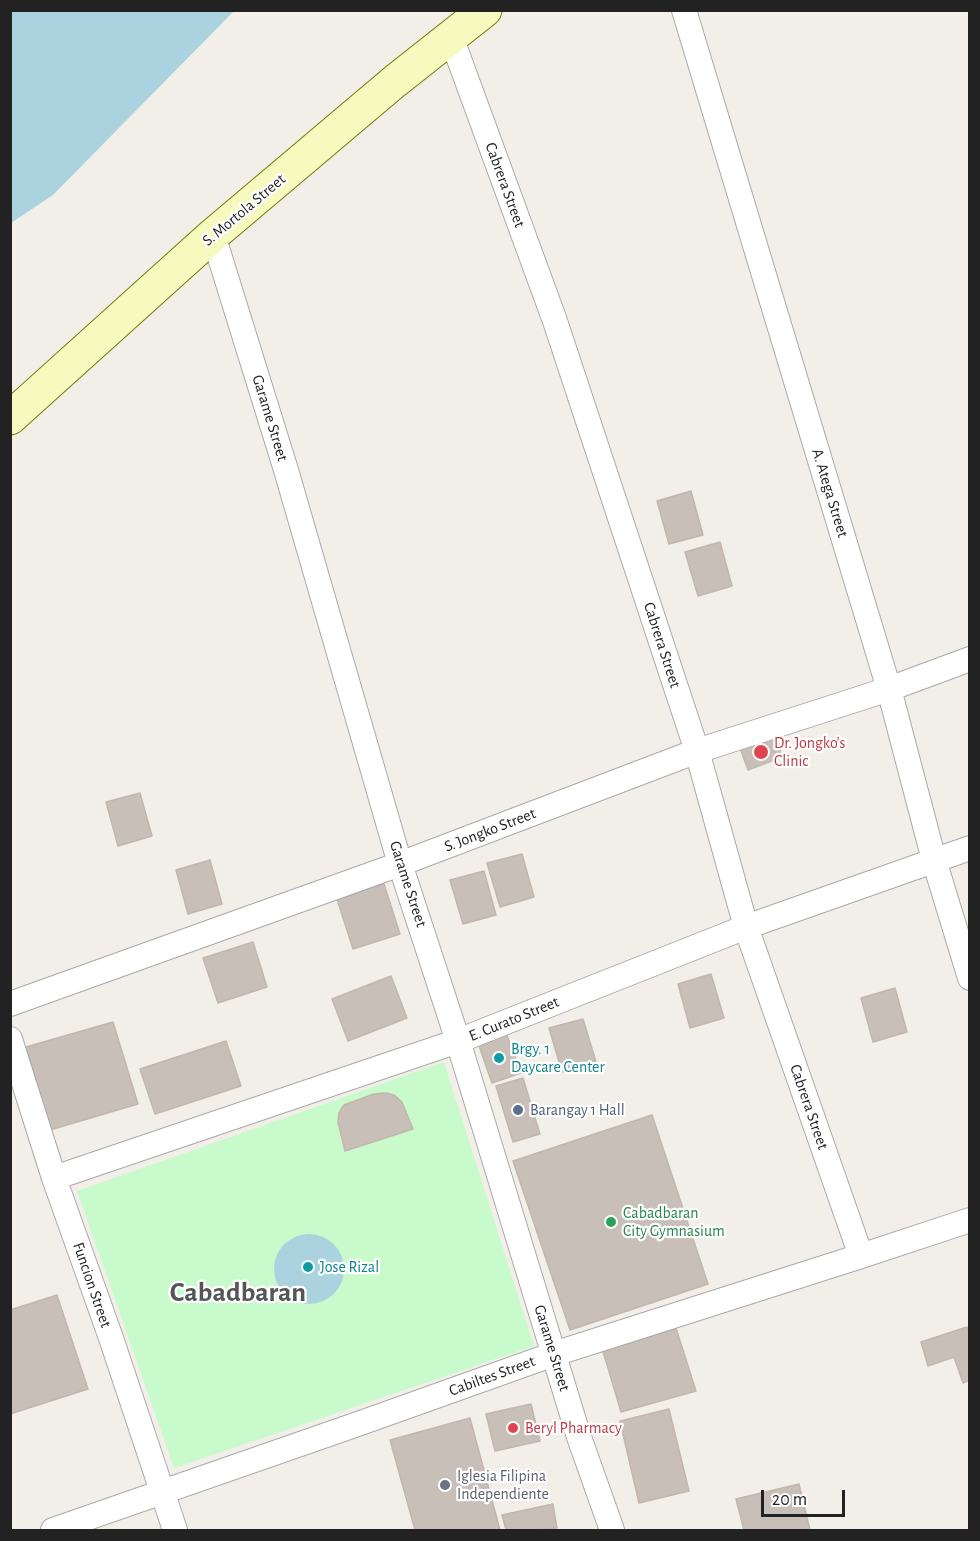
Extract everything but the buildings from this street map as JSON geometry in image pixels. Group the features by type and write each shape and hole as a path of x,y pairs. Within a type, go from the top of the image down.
{"street":[{"name":"S. Mortola Street","path":"10,418 213,235 394,82 485,10"},
{"name":"A. Atega Street","path":"684,10 889,689 934,860 969,978"},
{"name":"Cabrera Street","path":"451,37 555,321 697,751 746,927 861,1256"},
{"name":"Garame Street","path":"213,235 286,470 400,864 458,1041 579,1437 612,1530"},
{"name":"S. Jongko Street","path":"10,1004 400,864 697,751 889,689 969,659"},
{"name":"E. Curato Street","path":"54,1178 458,1041 746,927 969,848"},
{"name":"Funcion Street","path":"10,1039 54,1178 111,1338 175,1530"},
{"name":"Cabiltes Street","path":"53,1530 554,1354 969,1220"}],"green space":[{"path":"444,1062 534,1346 174,1468 77,1191"}],"water":[{"path":"11,10 234,11 53,195 11,223"},
{"path":"316,1234 329,1240 338,1249 342,1255 344,1269 342,1283 334,1294 323,1302 302,1304 284,1294 276,1283 274,1262 284,1244 295,1236"}],"place":[{"name":"Dr. Jongko's Clinic","path":"761,752"},
{"name":"Brgy. 1 Daycare Center","path":"499,1058"},
{"name":"Barangay 1 Hall","path":"518,1110"},
{"name":"Cabadbaran City Gymnasium","path":"611,1222"},
{"name":"Jose Rizal","path":"308,1267"},
{"name":"Beryl Pharmacy","path":"513,1428"},
{"name":"Iglesia Filipina Independiente","path":"445,1485"}],"district":[{"name":"Cabadbaran","path":"238,1293"}]}
